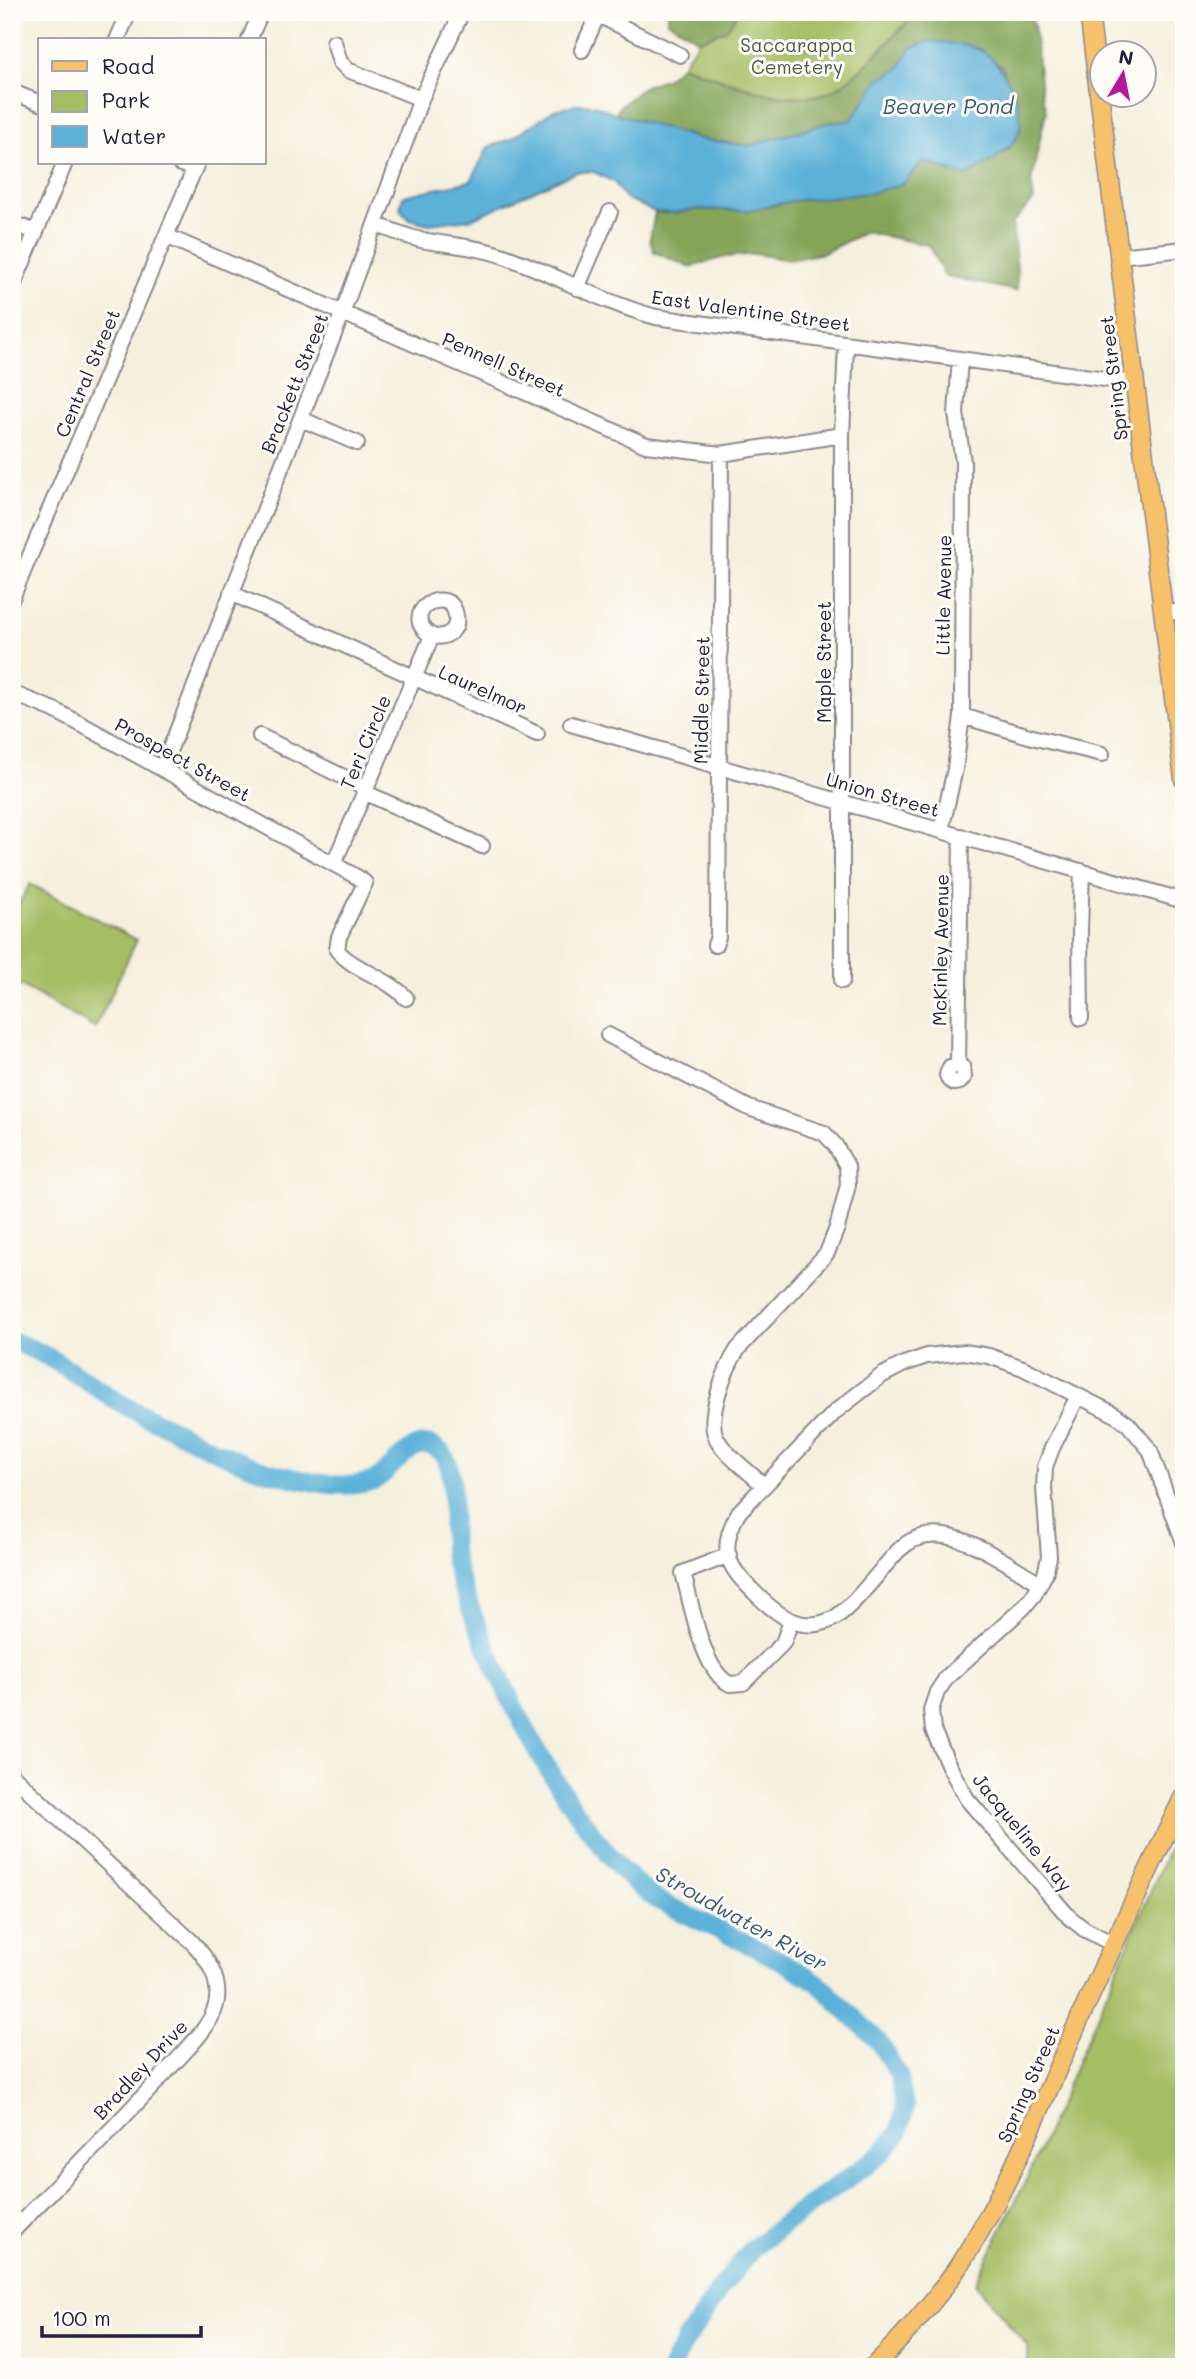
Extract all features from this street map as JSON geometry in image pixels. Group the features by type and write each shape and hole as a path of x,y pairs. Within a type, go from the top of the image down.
{"main road":[{"name":"Spring Street","path":"1089,12 1184,779"},
{"name":"Spring Street","path":"873,2367 921,2316 956,2270 987,2218 1015,2163 1113,1944 1184,1796"}],"street":[{"path":"118,38 129,12"},
{"path":"250,38 261,12"},
{"name":"Brackett Street","path":"162,769 342,314 421,99 462,12"},
{"path":"582,50 599,14 680,55"},
{"path":"334,42 340,62 348,71 421,99"},
{"path":"12,92 38,102"},
{"path":"12,288 65,164"},
{"name":"Central Street","path":"12,598 196,166"},
{"path":"577,288 610,212"},
{"path":"12,223 36,232"},
{"name":"East Valentine Street","path":"375,224 422,240 467,246 503,256 629,310 656,317 1134,383"},
{"name":"Pennell Street","path":"166,236 629,439 664,448 721,454 842,435"},
{"path":"1119,256 1184,249"},
{"name":"Maple Street","path":"842,981 842,435 846,344"},
{"name":"Little Avenue","path":"941,831 955,769 962,716 963,462 956,413 961,359"},
{"path":"300,419 357,443"},
{"name":"Middle Street","path":"715,944 718,937 721,454"},
{"name":"Laurelmor","path":"232,593 537,734"},
{"path":"1163,613 1184,611"},
{"name":"Teri Circle","path":"334,863 432,636"},
{"name":"Prospect Street","path":"12,693 54,710 334,863 365,883 339,937 337,950 343,958 393,985 406,998"},
{"path":"962,716 1102,754"},
{"name":"Union Street","path":"571,724 1184,901"},
{"path":"260,736 482,846"},
{"name":"McKinley Avenue","path":"958,1065 961,836"},
{"path":"1082,872 1082,1018"},
{"path":"608,1035 749,1108 824,1133 835,1145 847,1166 848,1185 831,1245 814,1268 738,1349 716,1402 713,1422 716,1437 726,1451 764,1486"},
{"path":"1040,1583 967,1542 950,1536 932,1535 916,1539 901,1549 836,1617 809,1625 791,1621 772,1610 743,1580 729,1555 729,1537 734,1520 836,1411 881,1376 915,1360 951,1353 989,1356 1023,1368 1114,1414 1140,1436 1156,1465 1184,1543"},
{"name":"Jacqueline Way","path":"1078,1396 1045,1467 1048,1568 1034,1595 1023,1608 942,1684 931,1710 933,1730 949,1766 974,1808 1069,1917 1084,1929 1113,1944"},
{"path":"729,1555 683,1573 707,1658 716,1674 730,1684 743,1683 783,1643 791,1621"},
{"name":"Bradley Drive","path":"12,1775 192,1942 211,1967 218,1992 216,2005 205,2027 143,2096 12,2232"}],"green space":[{"path":"668,12 738,12 726,30 699,40 668,21"},
{"name":"Saccarappa Cemetery","path":"738,12 917,12 872,59 843,84 826,93 807,97 763,92 682,65 699,40 726,30"},
{"path":"917,12 1028,12 1034,25 1041,93 1046,111 1031,182 1034,200 1012,223 1017,291 945,276 928,245 865,232 823,253 790,260 756,254 725,257 690,267 654,252 650,239 655,212 674,213 700,209 746,211 903,184 923,160 951,172 978,170 1008,150 1020,132 1019,112 1002,67 979,49 929,41 912,48 898,70 879,80 851,121 828,123 748,146 700,139 617,114 618,108 645,86 667,78 682,65 763,92 806,97 826,93 863,68"},
{"path":"30,884 137,940 95,1028 12,980 12,916"},
{"path":"1176,1832 1184,1836 1184,2367 1028,2367 1027,2346 975,2283 1030,2172"}],"water":[{"name":"Beaver Pond","path":"929,41 966,46 987,54 1003,73 1016,97 1020,122 1016,138 1004,151 966,176 923,161 903,184 871,193 792,201 746,211 700,209 674,213 655,212 625,198 614,182 594,172 576,172 471,219 429,224 409,219 400,209 403,196 471,181 488,147 511,139 554,110 578,104 594,105 700,139 748,146 828,123 851,121 879,79 898,70 911,48"}],"waterway":[{"name":"Stroudwater River","path":"12,1341 54,1361 145,1416 240,1461 281,1475 328,1484 353,1485 375,1480 413,1448 431,1446 441,1452 447,1461 452,1487 454,1560 470,1607 492,1661 531,1739 560,1789 594,1836 622,1871 647,1893 784,1962 817,1982 879,2042 899,2076 905,2108 899,2133 880,2155 752,2249 720,2289 686,2340 672,2367"}]}
